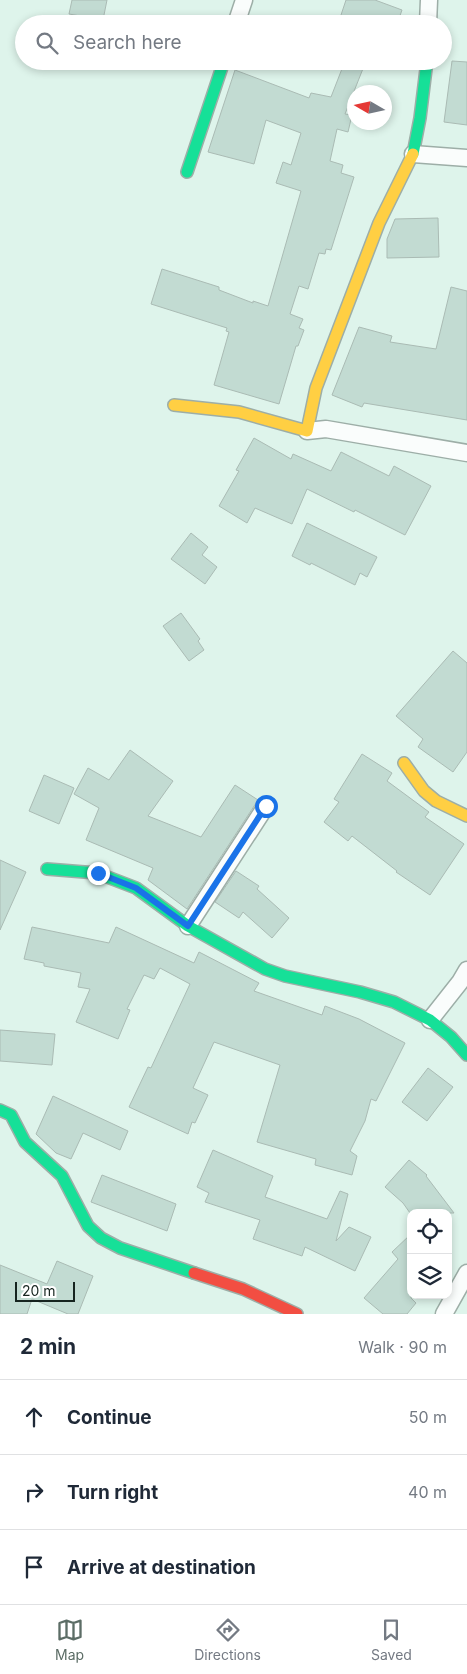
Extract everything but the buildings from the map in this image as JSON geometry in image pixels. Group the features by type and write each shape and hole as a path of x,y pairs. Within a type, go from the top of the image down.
{"street":[{"path":"239,15 244,0"},
{"path":"428,15 429,0"},
{"path":"187,172 221,70"},
{"path":"307,431 316,388 379,223 414,154 426,70"},
{"path":"414,154 467,158"},
{"path":"174,405 239,412 307,431 326,429 467,453"},
{"path":"404,763 424,791 436,801 467,816"},
{"path":"188,926 266,806"},
{"path":"47,869 98,873 136,888 188,926 265,969 285,976 360,992 394,1002 430,1020 451,1037 467,1055"},
{"path":"430,1020 460,982 467,970"},
{"path":"0,1110 11,1115 25,1142 62,1176 88,1226 101,1238 120,1248 243,1289 297,1314"},
{"path":"444,1314 467,1273"}],"traffic: fast":[{"path":"187,172 221,70"},
{"path":"413,154 426,70"},
{"path":"47,869 97,873 136,888 188,926 265,969 285,976 360,992 394,1002 430,1020 451,1037 467,1055"},
{"path":"0,1110 11,1115 25,1142 62,1176 88,1226 101,1238 120,1248 194,1273"}],"traffic: slow":[{"path":"174,405 239,412 307,431 316,388 379,223 413,154"},
{"path":"404,763 424,791 436,801 467,816"}],"traffic: jam":[{"path":"194,1273 243,1289 297,1314"}],"route":[{"path":"98,873 136,888 188,926 266,806"}]}
